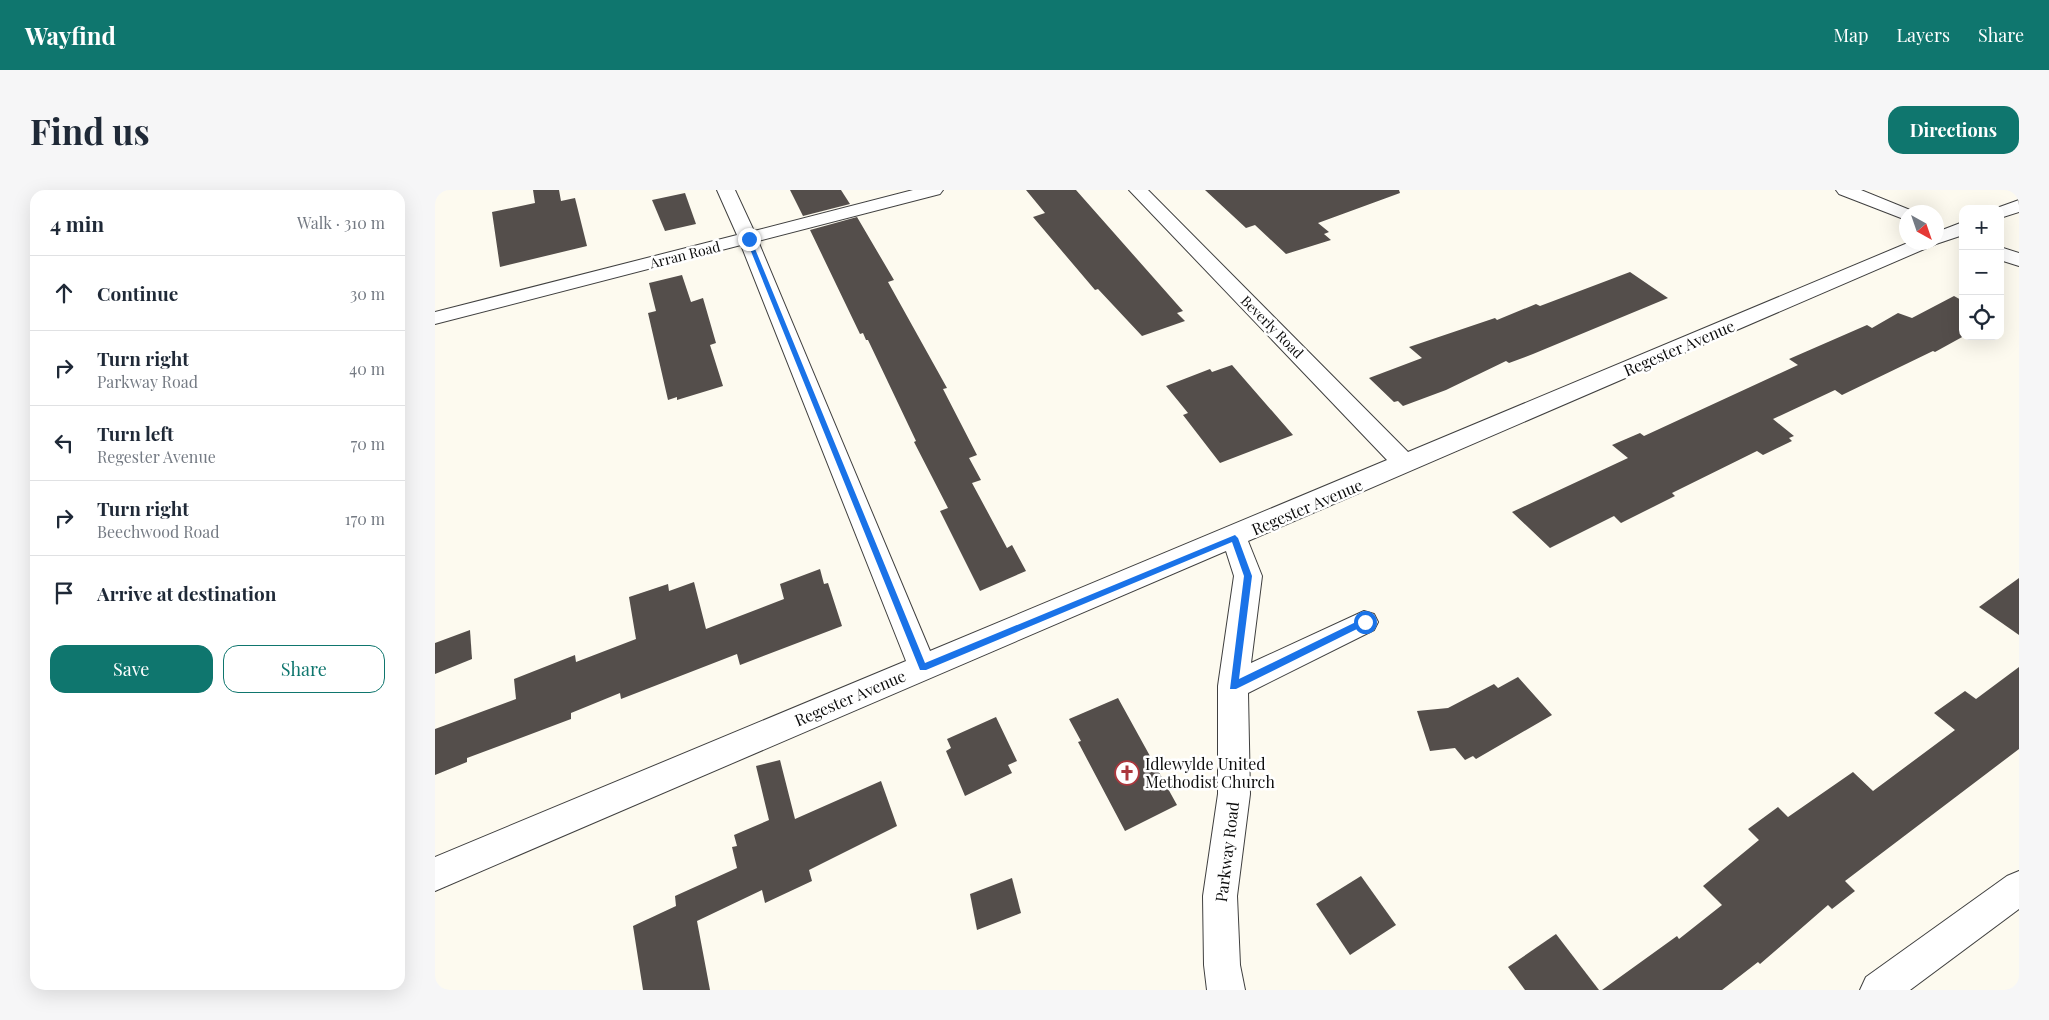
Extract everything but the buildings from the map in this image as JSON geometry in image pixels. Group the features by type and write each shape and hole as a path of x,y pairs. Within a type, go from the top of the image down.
{"street":[{"path":"726,190 749,239 923,668"},
{"name":"Arran Road","path":"435,318 934,190"},
{"name":"Beverly Road","path":"1138,190 1406,465"},
{"path":"1845,190 1899,211"},
{"path":"2004,211 2019,205"},
{"name":"Regester Avenue","path":"435,874 1235,538 1946,234"},
{"path":"2004,254 2019,260"},
{"name":"Parkway Road","path":"1226,990 1222,965 1220,896 1234,794 1233,686 1248,576 1235,538"},
{"path":"1233,686 1365,622"},
{"path":"1879,990 2019,888"}],"place":[{"name":"Idlewylde United Methodist Church","path":"1127,773"}],"route":[{"path":"749,239 923,668 1235,538 1248,576 1233,686 1365,622"}]}
